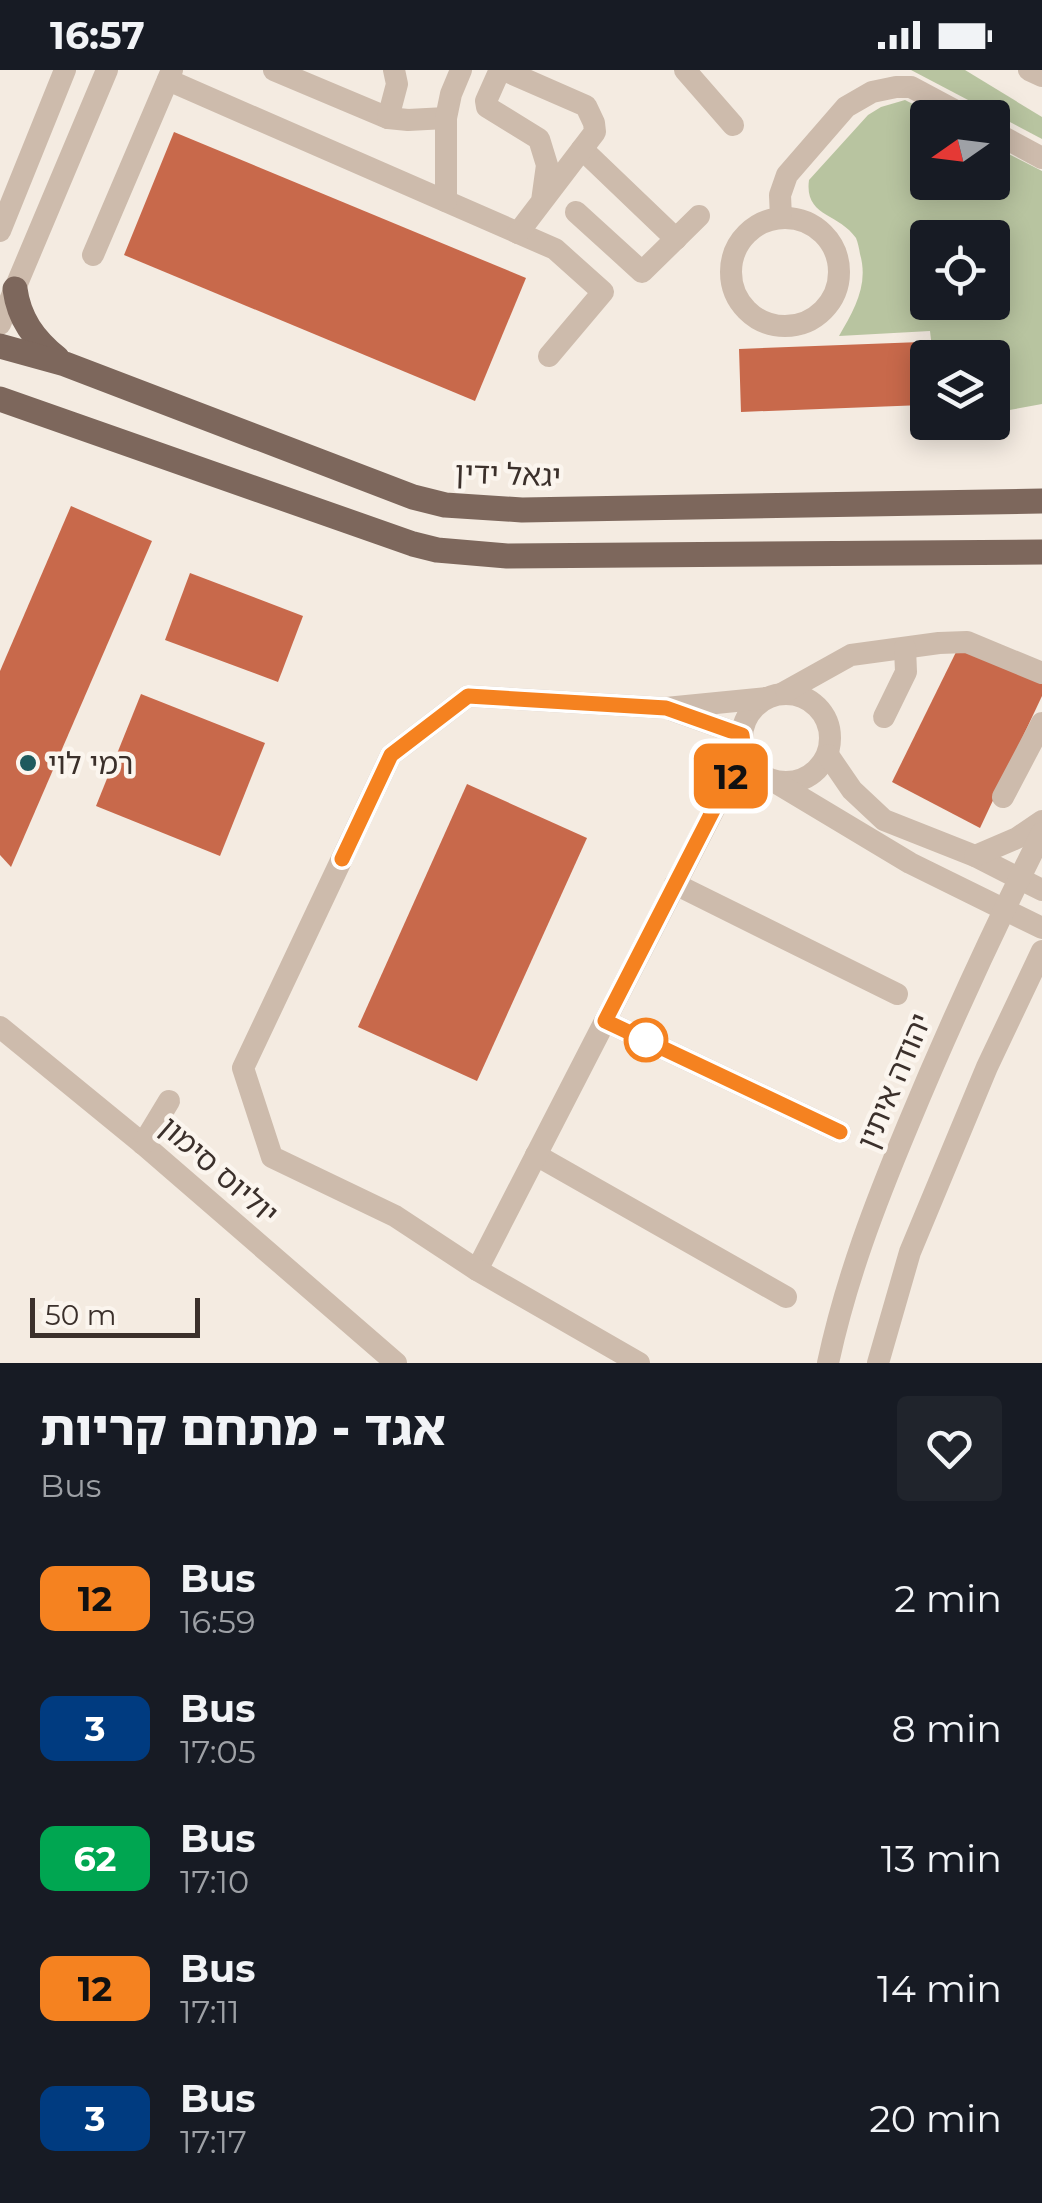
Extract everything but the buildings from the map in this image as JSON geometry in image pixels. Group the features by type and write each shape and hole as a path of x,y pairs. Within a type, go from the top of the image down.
{"main road":[{"path":"14,289 28,328 40,344 65,364"},
{"name":"יגאל ידין","path":"0,346 65,364 413,496 446,505 522,510 1040,501"},
{"path":"0,399 437,550 507,556 1042,552"},
{"path":"0,423 54,418"}],"street":[{"path":"0,231 65,70"},
{"path":"0,324 107,70"},
{"path":"274,70 388,118 446,118"},
{"path":"388,118 396,84 394,70"},
{"path":"446,201 446,118 450,94 462,70"},
{"path":"518,233 595,132 586,106 506,70 498,74 486,100 487,107 538,139 548,165 542,201"},
{"path":"685,70 732,125"},
{"path":"1030,70 1042,76"},
{"path":"94,255 170,75 555,249 604,292 549,356"},
{"path":"781,218 780,195 786,175 846,107 872,92 896,87 911,87 935,100"},
{"path":"1010,140 1042,158"},
{"path":"582,150 676,239"},
{"path":"576,212 642,272 699,216"},
{"path":"781,218 798,219 820,230 835,251 840,268 836,293 827,307 807,322 790,327 765,323 751,314 740,302 731,277 732,260 744,238 764,222 781,218"},
{"path":"476,1270 711,815 754,708 851,656 905,648 967,642 1042,674"},
{"path":"884,717 906,672 905,648"},
{"path":"818,708 834,666"},
{"path":"639,1363 476,1270 395,1216 272,1157 243,1068 391,755 468,696 666,708 796,694 818,708 829,725 831,740 821,766 800,781 768,778 711,815"},
{"path":"666,708 743,743 750,764 768,778 910,863 1042,928"},
{"path":"1003,797 1042,723"},
{"path":"828,755 852,790 884,820 975,856 1042,890"},
{"path":"975,856 1017,838 1042,821"},
{"name":"יהודה איתין","path":"828,1363 838,1316 867,1224 938,1052 1042,833"},
{"path":"676,884 897,994"},
{"path":"878,1363 910,1252 987,1067 1042,952"},
{"path":"605,1021 840,1132"},
{"name":"יוליוס סימון","path":"0,1027 143,1144 396,1363"},
{"path":"143,1144 169,1101"},
{"path":"536,1155 786,1297"},
{"path":"366,1338 378,1363"}],"green space":[{"path":"911,70 965,70 1042,117 1042,139 1010,122 1010,100 968,100"},
{"path":"905,100 910,103 910,200 1010,200 1010,155 1042,171 1042,404 1010,410 1010,340 931,340 930,331 839,336 859,297 862,265 856,238 817,208 809,192 809,180 868,115 881,107"}],"bus line":[{"name":"12","path":"342,859 391,755 468,696 666,708 742,735 744,750 605,1021 840,1132"}],"place":[{"name":"רמי לוי","path":"28,763"}]}
